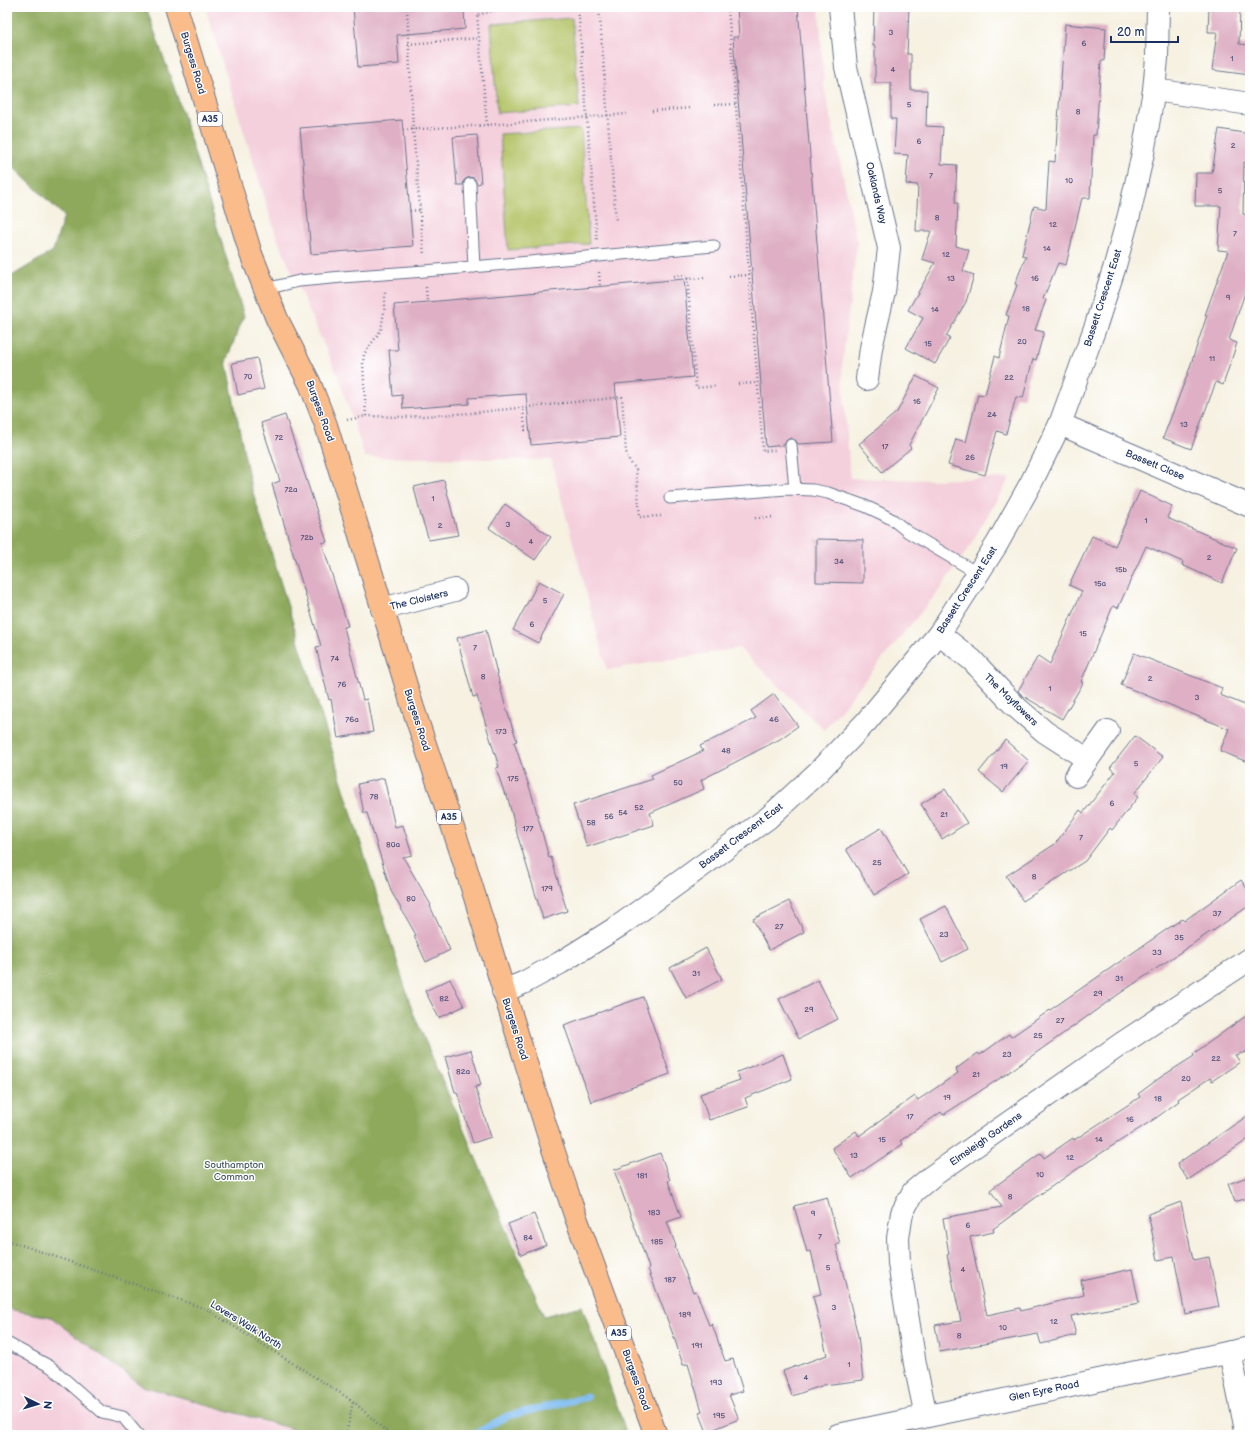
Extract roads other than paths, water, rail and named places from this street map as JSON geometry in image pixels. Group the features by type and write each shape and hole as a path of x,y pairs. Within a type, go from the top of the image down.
{"main road":[{"name":"Burgess Road","path":"176,7 251,254 277,319 310,384 326,425 382,609 461,852 503,991 575,1216 656,1435"}],"street":[{"name":"Oaklands Way","path":"840,7 846,67 889,248 884,292 871,348 867,379"},
{"name":"Bassett Crescent East","path":"503,991 523,983 560,963 619,926 768,818 818,772 866,722 939,634 979,574 1031,483 1060,424 1096,325 1114,269 1129,215 1143,153 1154,90 1157,58 1158,7"},
{"path":"1154,90 1250,104"},
{"name":"Bassett Close","path":"1060,424 1250,506"},
{"name":"The Cloisters","path":"382,609 455,590"},
{"name":"The Mayflowers","path":"939,634 972,660 1015,706 1045,732 1082,768 1108,731"},
{"name":"Elmsleigh Gardens","path":"926,1416 915,1364 899,1263 898,1238 902,1213 913,1192 931,1177 1114,1049 1250,959"},
{"path":"1240,1350 1247,1435"},
{"name":"Glen Eyre Road","path":"838,1435 1240,1350"}],"lane":[{"path":"470,184 474,267"},
{"path":"264,289 307,280 714,246"},
{"path":"791,445 795,489"},
{"path":"670,498 795,489 828,493 865,506 893,520 908,532 979,574"},
{"path":"7,1343 52,1367 102,1412 123,1417 138,1435"}],"waterway":[{"path":"473,1435 507,1416 587,1397"}],"park label":[{"name":"Southampton Common","path":"234,1170"}]}
